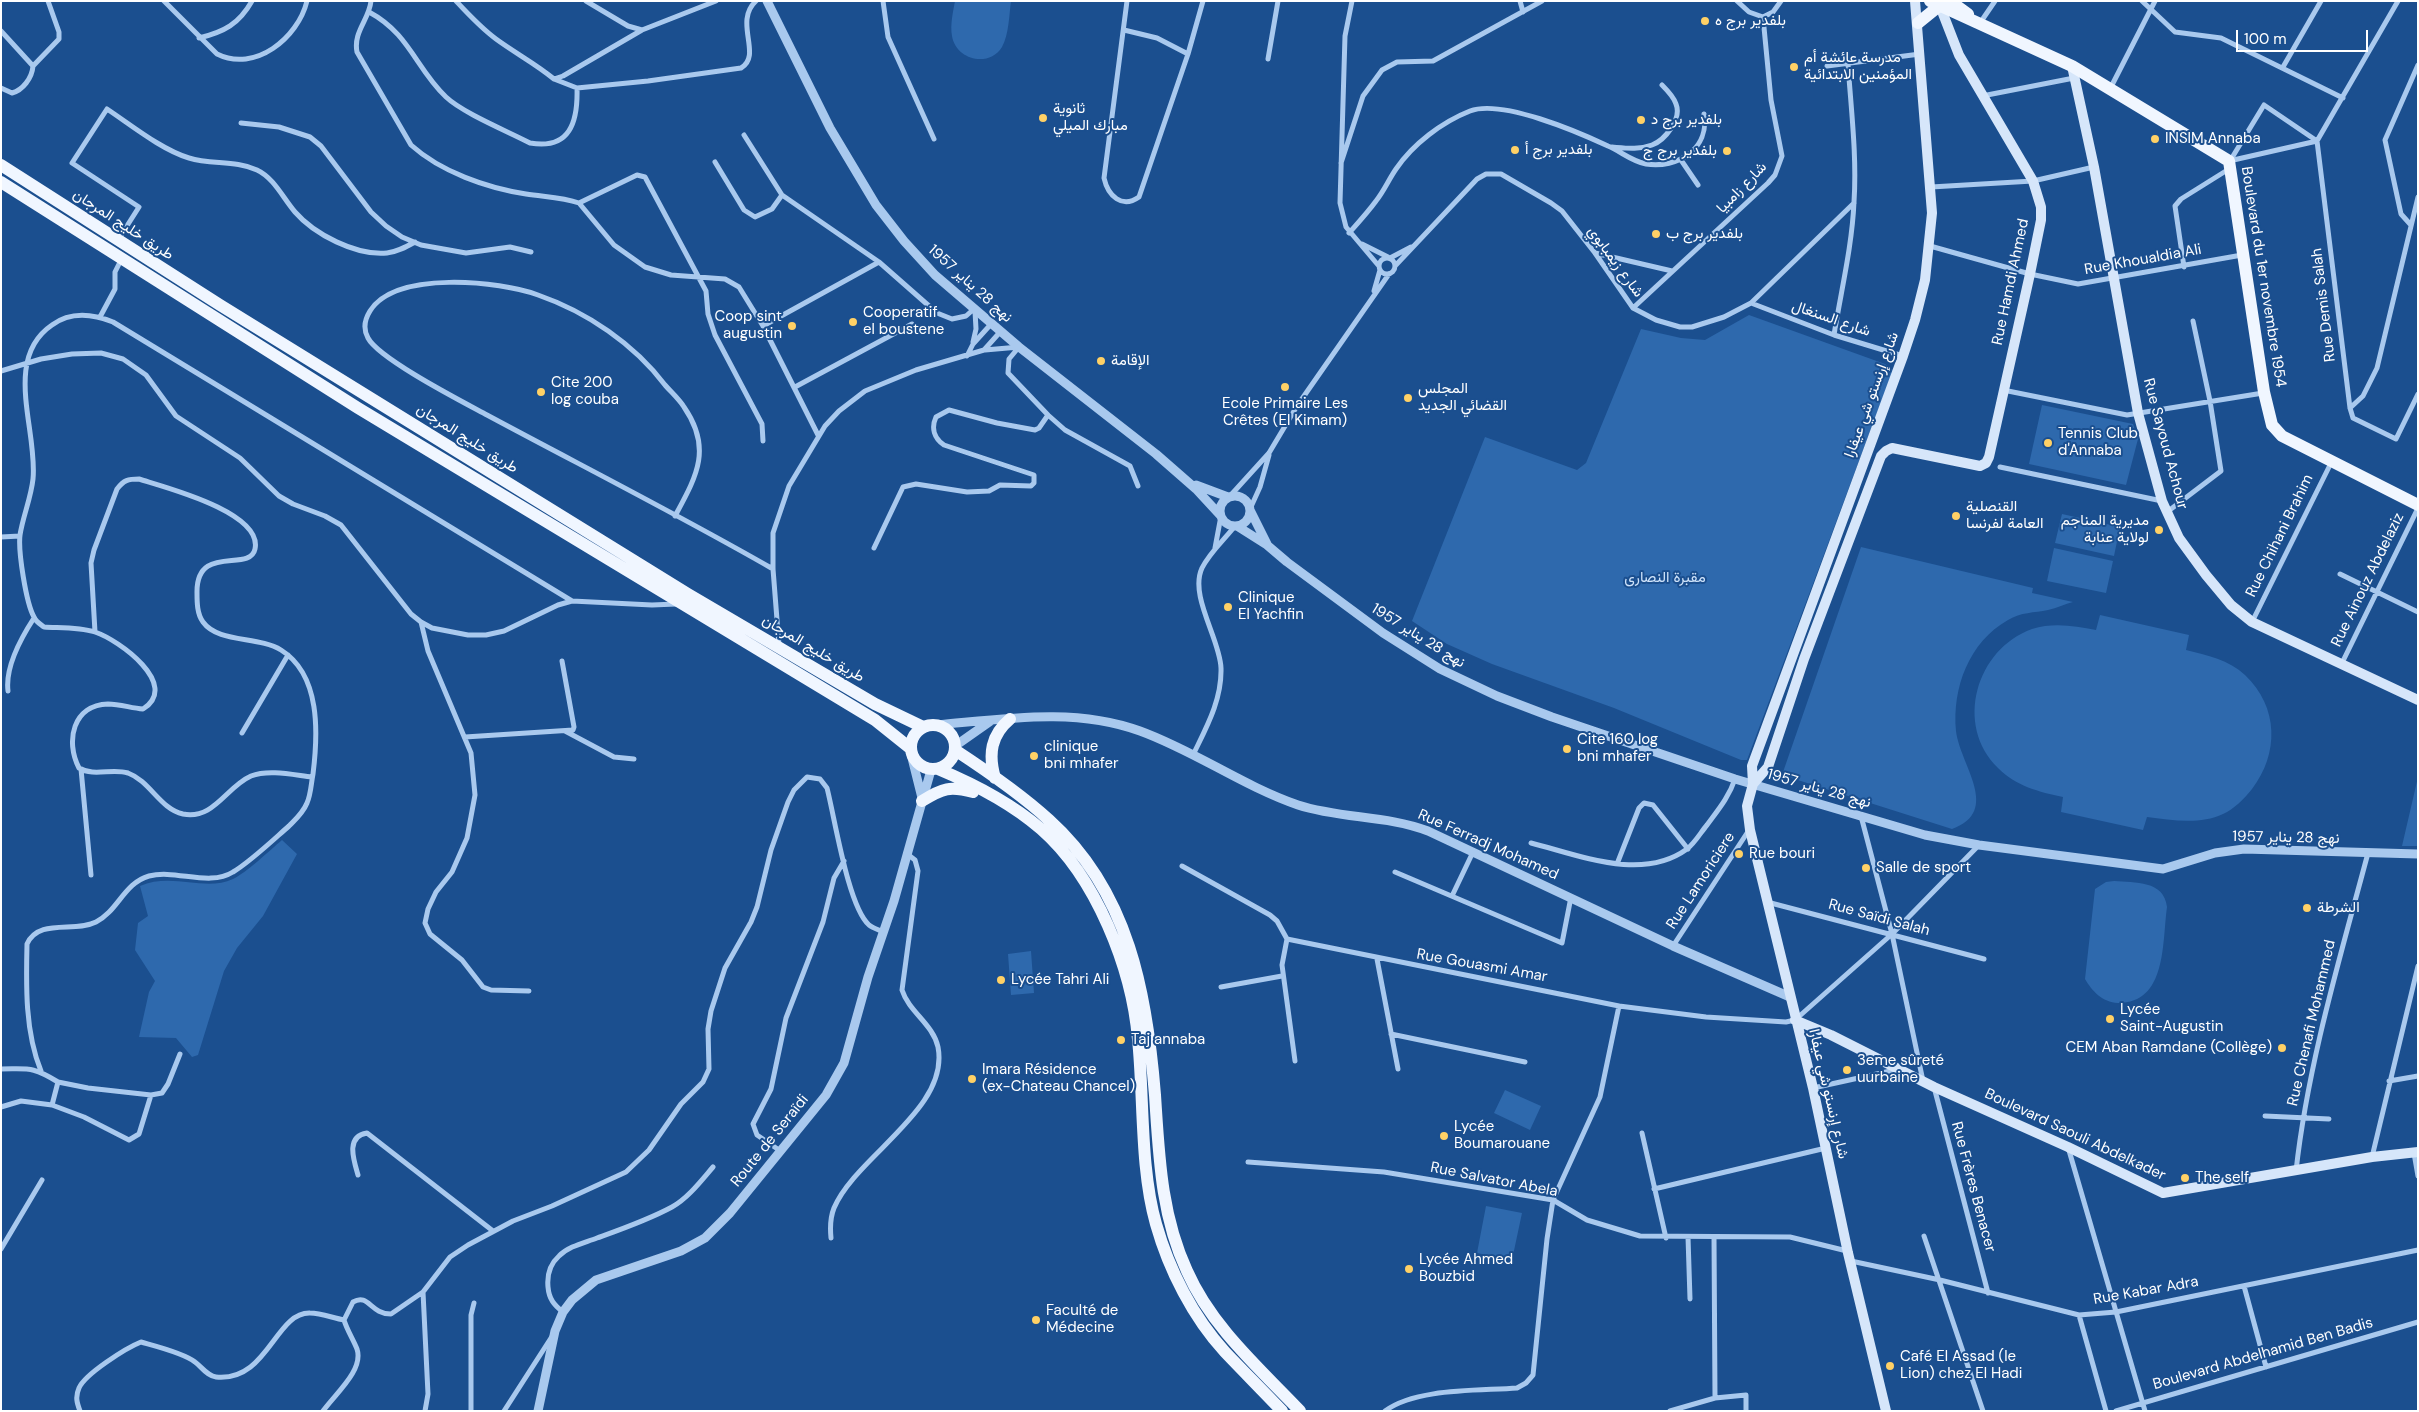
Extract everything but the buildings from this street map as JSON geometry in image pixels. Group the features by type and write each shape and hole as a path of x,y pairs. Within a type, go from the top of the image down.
{"main road":[{"name":"شارع إرنستو شي عيفارا","path":"1886,1411 1849,1256 1813,1088 1750,830 1747,806 1753,784 1752,766 1915,320 1930,246 1931,187 1915,1"},
{"path":"1918,23 1939,2"},
{"name":"Boulevard du 1er novembre 1954","path":"1939,2 2073,72 2110,88 2230,164 2264,392 2272,425 2282,436 2418,506"},
{"name":"Rue Hamdi Ahmed","path":"1939,2 1959,55 2039,194 2041,220 2030,274 2002,390 1989,458 1983,465"},
{"name":"Rue Sayoud Achour","path":"2073,72 2094,167 2138,413 2162,501 2179,538 2231,605 2252,622 2418,700"},
{"name":"طريق خليج المرجان","path":"1,165 117,241 875,720 911,751"},
{"name":"طريق خليج المرجان","path":"1,182 367,413 685,599 779,648 875,704 923,727"},
{"name":"شارع إرنستو شي عيفارا","path":"1753,784 1768,767 1804,659 1883,453 1892,448 1976,466 1983,465"},
{"path":"1793,655 1804,659"},
{"path":"995,778 991,764 992,744 1002,726 1010,719"},
{"path":"1282,1411 1224,1352 1202,1323 1178,1283 1156,1224 1150,1192 1138,1037 1132,996 1117,945 1105,918 1064,853 1041,829 995,797 934,769 918,765 911,751 913,736 923,727 937,725 950,732 955,748 1050,821 1073,846 1097,878 1128,940 1143,993 1150,1038 1162,1190 1172,1230 1187,1272 1212,1314 1240,1348 1300,1411"},
{"path":"934,769 950,762 955,748"},
{"path":"922,801 942,789 958,788 995,797"},
{"name":"Boulevard Saouli Abdelkader","path":"1795,1020 1832,1035 1934,1087 2068,1147 2163,1193 2296,1172 2372,1157 2416,1152"}],"street":[{"path":"1,88 12,93 18,91 29,80 33,66 59,40 59,32 48,1"},
{"path":"164,1 217,54 228,60 253,58 286,39 297,25 308,1"},
{"path":"200,38 222,32 242,16 252,1"},
{"path":"371,1 369,12 357,35 357,52 411,145 441,166 482,182 526,194 565,198 579,203 614,245 645,267 671,275 725,279 735,283 763,326 818,435"},
{"path":"456,1 478,24 497,40 534,63 554,79 577,88 648,81 741,68 748,63 751,55 746,20 750,8 756,1"},
{"path":"586,1 628,26 642,30"},
{"path":"554,79 563,76 642,30 704,3 716,1"},
{"name":"نهج 28 يناير 1957","path":"767,1 830,128 876,205 904,241 935,275 1019,347 1097,406 1188,481 1220,516"},
{"path":"883,1 888,37 934,138"},
{"path":"1128,1 1104,178 1106,187 1118,200 1133,201 1139,196 1188,54 1203,1"},
{"path":"1268,59 1278,1"},
{"path":"1352,1 1345,36 1340,204 1342,219 1349,233 1362,244 1389,258 1395,266"},
{"path":"1520,1 1523,12"},
{"path":"1341,163 1363,96 1382,70 1397,62 1433,61 1542,1"},
{"path":"1737,1 1749,12 1762,17 1773,12 1781,1"},
{"path":"1980,22 1995,1"},
{"path":"2142,1 2175,32 2221,38 2283,67 2342,98"},
{"path":"2110,88 2155,1"},
{"path":"2283,67 2321,1"},
{"path":"2184,266 2175,206 2181,199 2230,164 2317,141 2396,2"},
{"path":"369,12 390,25 402,38 445,96 530,143 553,144 570,130 578,108 577,88"},
{"name":"شارع زامبيا","path":"1633,308 1768,183 1779,166 1782,156 1771,100 1762,17"},
{"path":"1124,30 1157,38 1188,54"},
{"path":"1,31 33,66"},
{"path":"1827,66 1920,54"},
{"path":"1834,335 1852,234 1854,203 1855,179 1848,64"},
{"path":"2410,224 2401,214 2385,140 2418,64"},
{"path":"1982,96 2073,72"},
{"path":"1609,146 1638,148 1652,145 1670,129 1677,117 1677,105 1662,85"},
{"path":"2230,164 2264,105 2317,141"},
{"path":"1349,233 1377,200 1396,168 1408,153 1439,129 1471,110 1488,108 1532,117 1609,146 1632,160 1645,164 1666,165 1691,154 1704,131 1704,114"},
{"path":"117,241 139,207 72,163 107,109 187,158 240,165 257,170 268,177 304,222 328,238 362,250 386,254 398,251 414,242"},
{"path":"241,123 279,127 310,137 321,146 371,212 386,226 414,242 466,253 510,247 531,252"},
{"path":"744,135 782,195 879,262 937,313 952,319 966,316 975,308"},
{"name":"Rue Demis Salah","path":"2317,141 2350,408"},
{"path":"1681,160 1698,185"},
{"path":"714,162 744,210 755,218 772,209 782,195"},
{"path":"1931,187 2033,181 2094,167"},
{"name":"شارع زيمبابوي","path":"1370,298 1395,266 1476,179 1493,173 1501,174 1562,211 1595,253 1633,308 1656,320 1680,327 1692,326 1717,319 1751,304 1854,203"},
{"path":"579,203 637,175 643,176 706,290 708,314 716,335 762,424 763,441"},
{"path":"2417,201 2376,368 2364,396 2350,408 2353,418 2396,439 2418,394"},
{"path":"1362,244 1379,268 1389,274"},
{"name":"شارع زيمبابوي","path":"1379,268 1382,258 1389,258 1416,244"},
{"name":"Rue Khoualdia Ali","path":"1930,246 2030,274 2078,284 2245,255"},
{"path":"1595,253 1672,271"},
{"path":"100,317 115,289 115,272 121,259"},
{"path":"763,326 879,262"},
{"path":"1214,550 1221,505 1269,453 1297,406 1370,298 1379,268"},
{"path":"675,516 700,463 699,445 694,424 684,406 654,369 620,340 556,302 537,294 498,285 437,284 409,287 396,291 375,304 365,323 365,333 376,350 478,410 773,570"},
{"name":"شارع السنغال","path":"1751,304 1834,335 1903,356"},
{"path":"968,356 976,329 975,308"},
{"path":"91,875 81,769 75,760 72,741 74,725 89,710 100,705 110,704 143,709 154,699 156,690 154,680 148,670 123,648 95,632 44,627 34,618 31,610 23,568 20,536 33,480 34,464 25,379 28,363 38,338 57,321 70,316 85,315 100,317 114,322 572,601"},
{"path":"2167,512 2221,471 2210,401 2193,322"},
{"path":"972,344 992,323"},
{"path":"795,387 912,324"},
{"path":"984,350 1001,331"},
{"path":"779,648 773,570 773,533 779,509 789,486 818,435 839,411 865,391 916,370 984,350 1019,347"},
{"path":"1019,347 1009,359 1008,373 1065,430 1130,466 1138,486"},
{"path":"1,371 56,356 95,353 115,356 131,363 153,383 168,407 181,420 240,458 286,500 325,516 348,532 412,614 421,622 438,630 486,635 504,631 558,605 572,601 652,605 685,599"},
{"path":"2002,390 2115,414 2138,413 2264,392"},
{"path":"874,548 903,487 916,484 966,492 989,491 1000,485 1031,486 1034,483 1034,475 944,445 936,438 933,428 934,421 939,414 949,410 997,423 1035,430 1040,428 1048,415"},
{"path":"1193,756 1210,720 1221,683 1218,649 1198,583 1202,568 1214,550 1236,526 1246,521 1262,482 1269,453"},
{"name":"Rue Chihani Brahim","path":"2252,622 2331,462"},
{"path":"2000,468 2162,501"},
{"path":"41,1071 34,1054 27,998 27,944 30,936 36,931 95,923 105,916 126,890 147,876 160,874 211,877 233,872 301,814 310,795 316,749 316,721 310,691 303,674 288,655 267,642 224,636 213,631 202,621 198,606 197,588 204,568 212,563 247,559 253,556 256,548 255,539 247,526 213,505 139,479 129,479 123,482 117,489 94,550 90,580 95,605 95,632"},
{"name":"نهج 28 يناير 1957","path":"1188,481 1229,497"},
{"path":"1229,497 1243,498 1250,510"},
{"name":"Rue Ainouz Abdelaziz","path":"2342,663 2418,506"},
{"name":"نهج 28 يناير 1957","path":"1250,510 1267,544"},
{"path":"1220,516 1226,524 1236,526"},
{"name":"نهج 28 يناير 1957","path":"1236,526 1267,544 1287,562 1383,632 1440,669 1497,696 1735,780 1925,835 1979,845 2163,869 2215,853 2244,849 2418,854"},
{"path":"1,537 20,536"},
{"path":"2340,574 2418,612"},
{"path":"8,691 8,674 24,634 34,618"},
{"path":"421,622 428,651 471,754 475,795 467,838 452,872 436,892 428,909 425,923 430,934 462,960 483,987 491,990 529,991"},
{"path":"242,733 288,655"},
{"path":"464,737 573,730 562,661"},
{"name":"Rue Ferradj Mohamed","path":"937,725 1070,716 1100,720 1141,731 1299,805 1411,825 1571,897 1673,946 1790,997"},
{"path":"955,748 992,720"},
{"path":"565,731 614,757 634,759"},
{"path":"911,751 922,801"},
{"path":"81,769 91,772 127,773 174,811 195,814 211,809 241,782 252,776 264,773 312,777"},
{"name":"Route de Seraïdi","path":"538,1411 555,1331 563,1312 583,1289 596,1280 681,1251 705,1238 730,1213 779,1150 826,1095 844,1063 894,901 906,853 934,769"},
{"path":"323,1411 340,1388 352,1377 359,1361 357,1349 344,1320 348,1310 357,1300 370,1303 378,1312 392,1314 423,1292 450,1257 493,1231 626,1172 649,1150 681,1104 703,1082 709,1069 708,1029 725,968 751,922 761,894 771,850 788,802 794,790 805,778 820,779 827,788 844,861 858,909 870,925 883,932"},
{"path":"1531,843 1617,864 1647,865 1664,860 1688,848 1731,792 1735,780"},
{"path":"1617,864 1639,808 1644,802 1653,805 1688,848"},
{"path":"1861,816 1892,934 1923,1081"},
{"name":"Rue Lamoriciere","path":"1673,946 1750,830"},
{"path":"1795,1020 1892,934 1979,845"},
{"path":"1452,896 1473,852"},
{"path":"831,1238 830,1221 840,1198 922,1104 935,1077 938,1048 934,1037 910,1007 902,990 918,871 915,860 906,853"},
{"name":"Rue Chenafi Mohammed","path":"2296,1172 2302,1116 2333,981 2368,853"},
{"path":"779,1150 756,1135 753,1124 771,1089 786,1018 823,922 834,878 844,861"},
{"path":"1182,866 1277,921 1287,939 1282,952 1282,976 1295,1061"},
{"path":"1396,872 1562,943 1571,897"},
{"name":"Rue Saïdi Salah","path":"1767,902 1984,959"},
{"name":"Rue Gouasmi Amar","path":"1287,939 1377,959 1560,993 1618,1006 1706,1017 1786,1022 1795,1020"},
{"path":"1377,959 1398,1069"},
{"path":"2372,1157 2418,966"},
{"path":"1221,987 1282,976"},
{"path":"1385,1411 1410,1398 1517,1388 1530,1380 1535,1365 1547,1239 1553,1200 1600,1097 1618,1006"},
{"path":"1391,1034 1525,1062"},
{"path":"1,1070 28,1068 41,1071 58,1082 88,1088 151,1095 162,1093 165,1089 180,1054"},
{"path":"1813,1088 1900,1069"},
{"path":"2389,1081 2418,1076"},
{"path":"52,1105 58,1082"},
{"name":"Rue Frères Benacer","path":"1934,1087 1988,1293"},
{"path":"1,1107 21,1101 52,1105 84,1117 129,1140 139,1134 151,1095"},
{"path":"2266,1116 2302,1116 2330,1119"},
{"path":"358,1175 352,1148 360,1134 367,1133 493,1231"},
{"path":"1642,1133 1666,1238"},
{"path":"2068,1147 2145,1411"},
{"path":"1654,1188 1826,1148"},
{"path":"2416,1152 2418,1176"},
{"name":"Rue Salvator Abela","path":"1248,1162 1384,1172 1553,1200 1587,1220 1604,1227 1640,1236 1666,1238 1790,1237 1849,1256"},
{"path":"563,1312 554,1305 549,1294 547,1280 551,1267 559,1256 574,1246 651,1218 674,1206 691,1192 713,1168"},
{"path":"1,1250 42,1180"},
{"path":"1924,1236 1983,1411"},
{"path":"1688,1237 1690,1299"},
{"path":"1714,1237 1716,1398"},
{"name":"Rue Kabar Adra","path":"1849,1256 2079,1315 2116,1312 2418,1250"},
{"path":"2244,1286 2266,1367"},
{"path":"423,1292 428,1394 425,1411"},
{"path":"471,1411 471,1315 474,1303"},
{"path":"80,1411 76,1401 79,1388 84,1382 141,1342 194,1361 213,1377 228,1378 255,1366 272,1342 294,1318 309,1312 344,1320"},
{"path":"2079,1315 2106,1411"},
{"name":"Boulevard Abdelhamid Ben Badis","path":"2116,1411 2418,1322"},
{"path":"504,1411 555,1331"},
{"path":"1671,1411 1716,1398 1746,1395 1746,1411"}],"green space":[{"path":"955,1 1011,1 1006,36 1002,47 996,54 982,59 966,56 960,51 955,44 951,32"},
{"name":"مقبرة النصارى","path":"1749,315 1885,364 1893,370 1747,760 1741,760 1614,708 1492,664 1447,644 1412,621 1485,437 1577,470 1586,463 1641,329 1681,338 1705,340"},
{"path":"2042,405 2133,424 2138,439 2126,485 2029,464"},
{"path":"2062,514 2120,527 2114,556 2055,543"},
{"path":"1861,547 2033,588 2032,593 2073,602 2013,617 1994,629 1973,653 1960,683 1955,715 1959,744 1970,772 1976,799 1974,811 1967,821 1952,829 1782,775"},
{"path":"2054,548 2113,561 2106,593 2047,581"},
{"path":"2100,615 2189,635 2186,650 2210,656 2232,665 2245,675 2256,688 2264,701 2269,716 2271,746 2261,775 2249,793 2231,809 2205,820 2195,821 2147,817 2143,830 2061,812 2063,797 2020,784 1998,768 1985,751 1977,731 1975,710 1978,690 1985,670 1997,653 2013,639 2040,627 2064,625 2096,630"},
{"path":"2418,777 2418,846 2402,846"},
{"path":"282,840 297,854 263,916 237,948 224,971 198,1055 192,1057 176,1038 139,1037 149,992 155,981 135,950 138,923 148,916 140,886 164,881 211,884 233,879 251,867"},
{"path":"2106,882 2139,883 2154,887 2165,898 2167,907 2162,953 2154,982 2146,993 2134,1000 2118,1003 2102,998 2091,988 2085,979 2095,889"},
{"path":"1031,951 1034,993 1011,995 1008,954"},
{"path":"1505,1090 1541,1106 1530,1130 1494,1113"},
{"path":"1486,1206 1522,1213 1512,1260 1477,1253"}],"place":[{"name":"بلفدير برج ه","path":"1705,21"},
{"name":"مدرسة عائشة أم المؤمنين الابتدائية","path":"1794,67"},
{"name":"ثانوية مبارك الميلي","path":"1043,118"},
{"name":"بلفدير برج د","path":"1641,120"},
{"name":"INSIM Annaba","path":"2155,139"},
{"name":"بلفدير برج أ","path":"1515,150"},
{"name":"بلفدير برج ج","path":"1727,151"},
{"name":"بلفدير برج ب","path":"1656,234"},
{"name":"Cooperatif el boustene","path":"853,322"},
{"name":"Coop sint augustin","path":"792,326"},
{"name":"الإقامة","path":"1101,361"},
{"name":"Ecole Primaire Les Crêtes (El Kimam)","path":"1285,387"},
{"name":"Cite 200 log couba","path":"541,392"},
{"name":"المجلس القضائي الجديد","path":"1408,398"},
{"name":"Tennis Club d'Annaba","path":"2048,443"},
{"name":"القنصلية العامة لفرنسا","path":"1956,516"},
{"name":"مديرية المناجم لولاية عنابة","path":"2159,530"},
{"name":"Clinique El Yachfin","path":"1228,607"},
{"name":"Cite 160 log bni mhafer","path":"1567,749"},
{"name":"clinique bni mhafer","path":"1034,756"},
{"name":"Rue bouri","path":"1739,854"},
{"name":"Salle de sport","path":"1866,868"},
{"name":"الشرطة","path":"2307,908"},
{"name":"Lycée Tahri Ali","path":"1001,980"},
{"name":"Lycée Saint-Augustin","path":"2110,1019"},
{"name":"Taj annaba","path":"1121,1040"},
{"name":"CEM Aban Ramdane (Collège)","path":"2282,1048"},
{"name":"3eme sûreté uurbaine","path":"1847,1070"},
{"name":"Imara Résidence (ex-Chateau Chancel)","path":"972,1079"},
{"name":"Lycée Boumarouane","path":"1444,1136"},
{"name":"The self","path":"2185,1178"},
{"name":"Lycée Ahmed Bouzbid","path":"1409,1269"},
{"name":"Faculté de Médecine","path":"1036,1320"},
{"name":"Café El Assad (le Lion) chez El Hadi","path":"1890,1366"}]}
